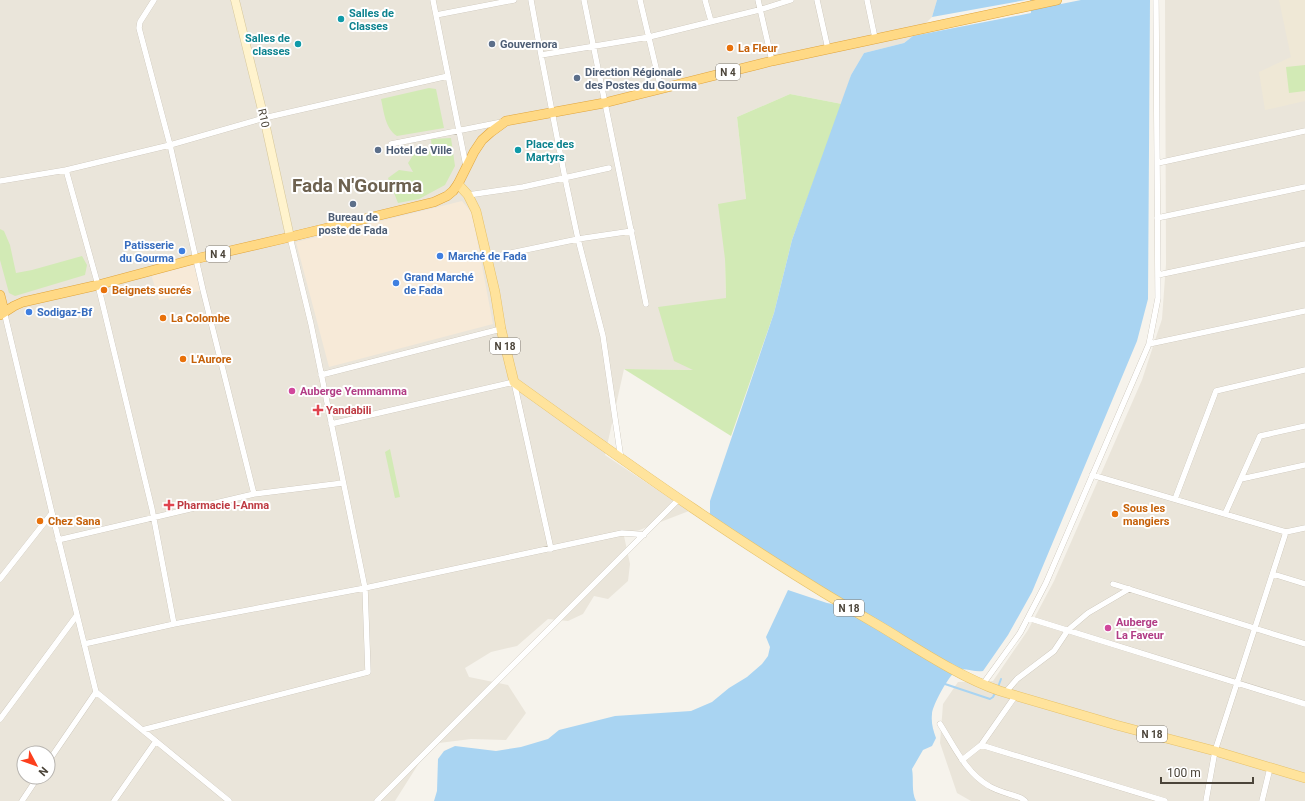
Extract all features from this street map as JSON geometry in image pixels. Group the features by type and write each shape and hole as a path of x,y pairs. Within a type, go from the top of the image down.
{"highway":[{"name":"N 4","path":"2,313 23,302 98,285 195,258 290,237 434,202 447,196 458,184 466,166 482,140 506,121 604,103 828,48 1057,0"},
{"path":"0,295 2,313"}],"main road":[{"name":"R10","path":"235,0 264,118 290,237"},
{"name":"N 18","path":"458,184 468,195 476,212 514,382 622,460 802,580 848,608 983,684 999,691 1116,725 1215,751 1305,778"}],"street":[{"path":"154,0 140,22 139,28 170,145 195,258 254,494"},
{"path":"433,0 466,166"},
{"path":"436,15 514,0"},
{"path":"532,0 565,178 578,239 603,336 622,460"},
{"path":"584,0 646,304"},
{"path":"640,0 661,88"},
{"path":"705,0 711,21"},
{"path":"758,0 759,10 772,61"},
{"path":"541,55 649,37 759,10 791,0"},
{"path":"817,0 828,48"},
{"path":"867,0 875,38"},
{"path":"983,684 1020,633 1046,583 1148,344 1158,298 1156,0"},
{"path":"0,181 66,170 170,145 264,118 448,76"},
{"path":"390,144 506,121"},
{"path":"1158,163 1305,131"},
{"path":"468,195 523,187 609,168"},
{"path":"66,170 98,285 154,518 174,624"},
{"path":"1157,218 1305,187"},
{"path":"487,258 578,239 632,231"},
{"path":"142,730 368,672 365,588 321,376 290,237"},
{"path":"1158,275 1305,244"},
{"path":"1148,344 1305,311"},
{"path":"2,313 96,692 229,801"},
{"path":"321,376 501,329"},
{"path":"1175,499 1216,391 1305,370"},
{"path":"331,424 514,382 550,549"},
{"path":"1225,514 1260,436 1305,426"},
{"path":"1241,479 1305,465"},
{"path":"1092,475 1286,532 1305,528"},
{"path":"58,540 254,494 343,483"},
{"path":"377,801 475,702 644,536 679,499"},
{"path":"0,580 52,513"},
{"path":"1206,801 1215,751 1286,532"},
{"path":"84,644 174,624 365,588 622,533 644,536"},
{"path":"1273,574 1305,584"},
{"path":"1113,584 1305,644"},
{"path":"999,691 1054,651 1068,630 1088,613 1129,589"},
{"path":"0,719 77,614"},
{"path":"1028,618 1305,704"},
{"path":"56,750 96,692"},
{"path":"962,760 981,745 1016,695"},
{"path":"940,724 962,760 974,775 989,786 1021,798 1025,801"},
{"path":"114,801 156,741"},
{"path":"981,745 1165,801"},
{"path":"1262,801 1270,768"},
{"path":"22,801 33,785"}],"shaded area":[{"path":"0,0 937,0 932,17 904,43 864,53 851,75 842,104 790,94 737,117 746,199 725,259 726,298 694,370 624,369 605,455 689,511 624,536 630,564 628,581 608,599 594,596 583,614 568,621 548,619 517,646 491,652 465,668 469,677 508,685 526,713 506,740 471,739 431,744 395,801 0,801"},
{"path":"1165,0 1305,0 1305,801 971,801 957,793 940,743 943,704 958,682 993,681 1028,630 1054,581 1142,380 1162,319 1166,264"},
{"path":"1279,0 1305,0 1305,101 1265,110 1259,72 1291,57"},
{"name":"Grand Marché de Fada","path":"462,201 472,213 493,324 329,367 296,242"},
{"path":"195,259 203,290 159,300 150,271"}],"green space":[{"path":"1305,65 1305,91 1289,93 1286,67"},
{"path":"429,88 436,89 444,128 397,136 387,124 381,99"},
{"path":"790,94 842,104 792,240 774,313 731,436 624,369 693,370 674,361 658,307 726,298 725,259 718,204 746,199 737,117"},
{"path":"451,138 455,166 445,185 419,199 398,203 388,178 399,170 413,172 408,163 414,154 432,151 431,139"},
{"path":"0,229 4,231 10,245 16,273 82,256 87,265 85,275 15,296 9,293 0,260"},
{"path":"390,449 400,497 395,498 385,452"}],"water":[{"path":"937,0 1026,0 932,17"},
{"path":"1030,0 1061,0 1061,4 1081,0 1150,0 1148,299 1137,341 1032,592 1008,635 983,671 962,669 956,671 945,684 938,698 932,717 932,726 936,738 932,746 923,750 912,769 916,801 434,801 437,791 438,759 444,751 455,746 496,751 521,747 548,739 559,730 615,716 691,711 712,702 729,688 747,677 762,664 768,656 770,647 766,637 788,590 827,603 847,607 710,520 710,501 774,313 792,240 851,75 864,53 904,43 913,36 1031,13"}],"waterway":[{"path":"998,687 1001,679"},
{"path":"945,684 990,699 995,693"}],"place":[{"name":"Salles de Classes","path":"341,19"},
{"name":"Salles de classes","path":"298,44"},
{"name":"Gouvernora","path":"492,44"},
{"name":"La Fleur","path":"730,48"},
{"name":"Direction Régionale des Postes du Gourma","path":"577,78"},
{"name":"Hotel de Ville","path":"378,150"},
{"name":"Place des Martyrs","path":"518,150"},
{"name":"Bureau de poste de Fada","path":"353,204"},
{"name":"Patisserie du Gourma","path":"182,251"},
{"name":"Marché de Fada","path":"440,256"},
{"name":"Grand Marché de Fada","path":"396,283"},
{"name":"Beignets sucrés","path":"104,290"},
{"name":"Sodigaz-Bf","path":"29,312"},
{"name":"La Colombe","path":"163,318"},
{"name":"L'Aurore","path":"183,359"},
{"name":"Auberge Yemmamma","path":"292,391"},
{"name":"Yandabili","path":"318,410"},
{"name":"Pharmacie I-Anma","path":"169,505"},
{"name":"Sous les mangiers","path":"1115,514"},
{"name":"Chez Sana","path":"40,521"},
{"name":"Auberge La Faveur","path":"1108,628"}],"district":[{"name":"Fada N'Gourma","path":"357,185"}]}
